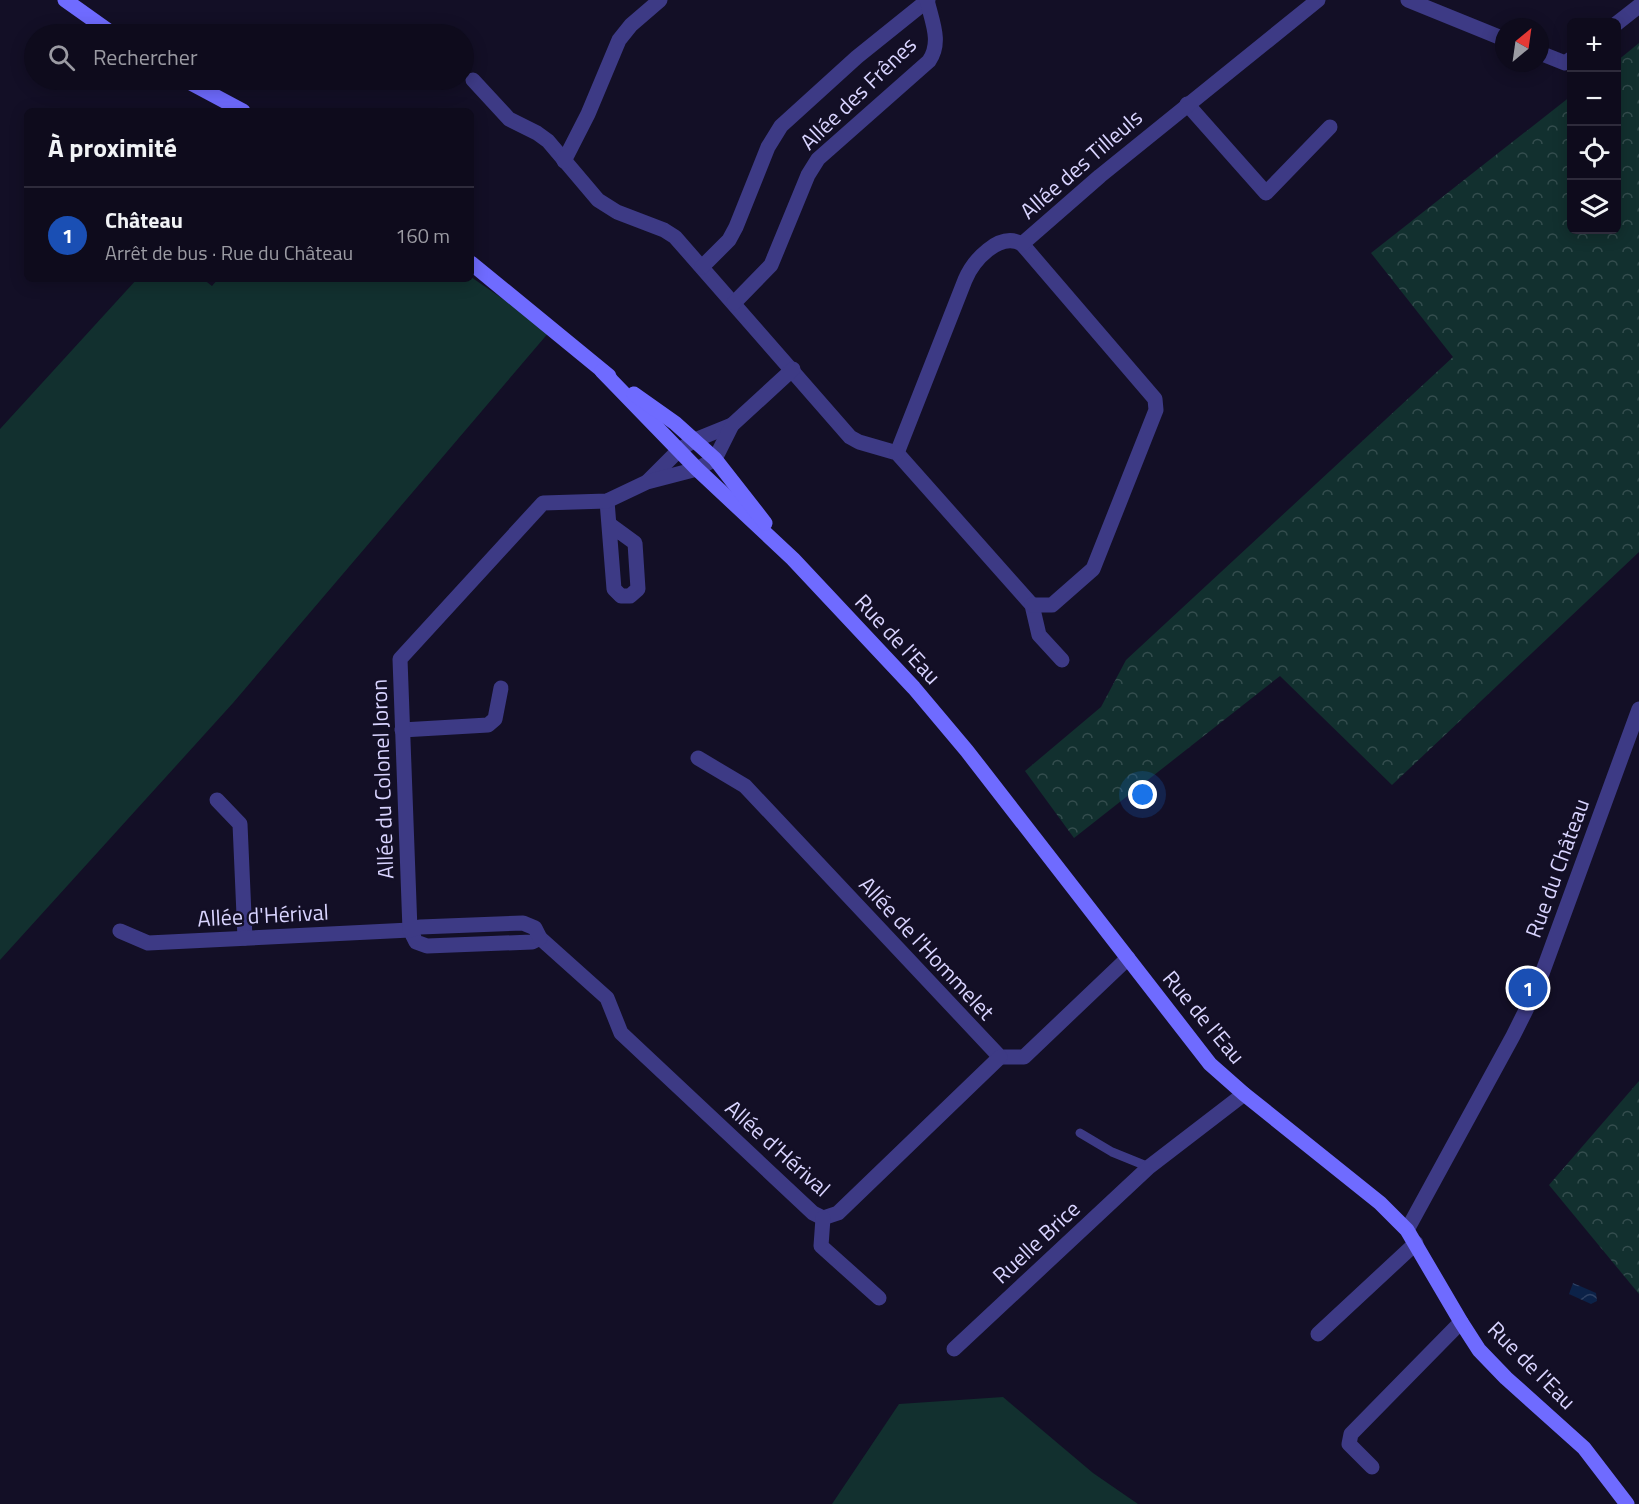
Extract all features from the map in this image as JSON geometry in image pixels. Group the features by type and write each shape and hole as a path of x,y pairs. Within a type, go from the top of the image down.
{"street":[{"path":"65,0 99,24"},
{"path":"564,161 588,114 619,40 631,25 660,0"},
{"name":"Allée des Frênes","path":"702,267 729,240 768,147 781,126 856,57 927,0 937,39 935,53 929,61 818,159 808,175 776,257 766,273 734,303"},
{"name":"Allée des Tilleuls","path":"897,453 969,270 976,260 1000,243 1017,241 1022,244 1187,104 1317,0"},
{"path":"1408,0 1495,35"},
{"path":"1621,21 1639,6"},
{"path":"1549,55 1567,60"},
{"path":"474,81 509,119 537,132 548,141 598,200 617,212 664,230 675,237 793,369 850,437 859,442 897,453 1032,605 1039,634 1062,660"},
{"path":"203,90 237,108"},
{"path":"1187,104 1266,193 1330,127"},
{"path":"1022,244 1155,399 1156,410 1093,569 1052,605 1032,605"},
{"path":"474,265 602,371 695,440 715,459 793,559"},
{"path":"715,459 732,425 793,369"},
{"path":"602,371 697,469 793,559"},
{"name":"Allée du Colonel Joron","path":"647,482 679,450 695,440 732,425"},
{"name":"Allée du Colonel Joron","path":"410,930 400,659 543,503 607,501 647,482 697,469 715,459"},
{"path":"607,501 609,524"},
{"name":"Rue de l'Eau","path":"793,559 941,720 1210,1064 1380,1203 1412,1236 1461,1322 1490,1362 1584,1448 1627,1504"},
{"path":"402,730 488,725 495,718 501,688"},
{"name":"Rue du Château","path":"1318,1334 1412,1236 1536,990 1639,709"},
{"name":"Allée de l'Hommelet","path":"698,758 745,786 1000,1058"},
{"path":"217,800 240,824 245,938"},
{"name":"Allée d'Hérival","path":"120,932 148,943 523,923 535,928 540,938 607,998 621,1033 813,1213 824,1218 838,1213 1000,1058"},
{"path":"1000,1058 1024,1057 1128,958"},
{"name":"Ruelle Brice","path":"954,1349 1149,1167 1244,1094"},
{"path":"824,1218 821,1246 879,1298"},
{"path":"1372,1467 1349,1444 1351,1434 1461,1322"}],"lane":[{"path":"1080,1133 1112,1152 1149,1167"}],"green space":[{"path":"1639,43 1639,552 1392,785 1280,676 1074,838 1025,771 1101,707 1126,660 1453,357 1371,253 1567,99 1567,234 1621,234 1621,58"},
{"path":"474,279 550,331 233,703 0,960 0,429 134,282 207,282 212,286 215,282 474,282"},
{"path":"1639,1081 1639,1294 1549,1185"},
{"path":"1003,1397 1093,1473 1138,1504 832,1504 899,1404"}],"water":[{"path":"1573,1283 1596,1293 1597,1301 1591,1304 1569,1294"}],"place":[{"name":"Château","path":"1528,988"}]}
